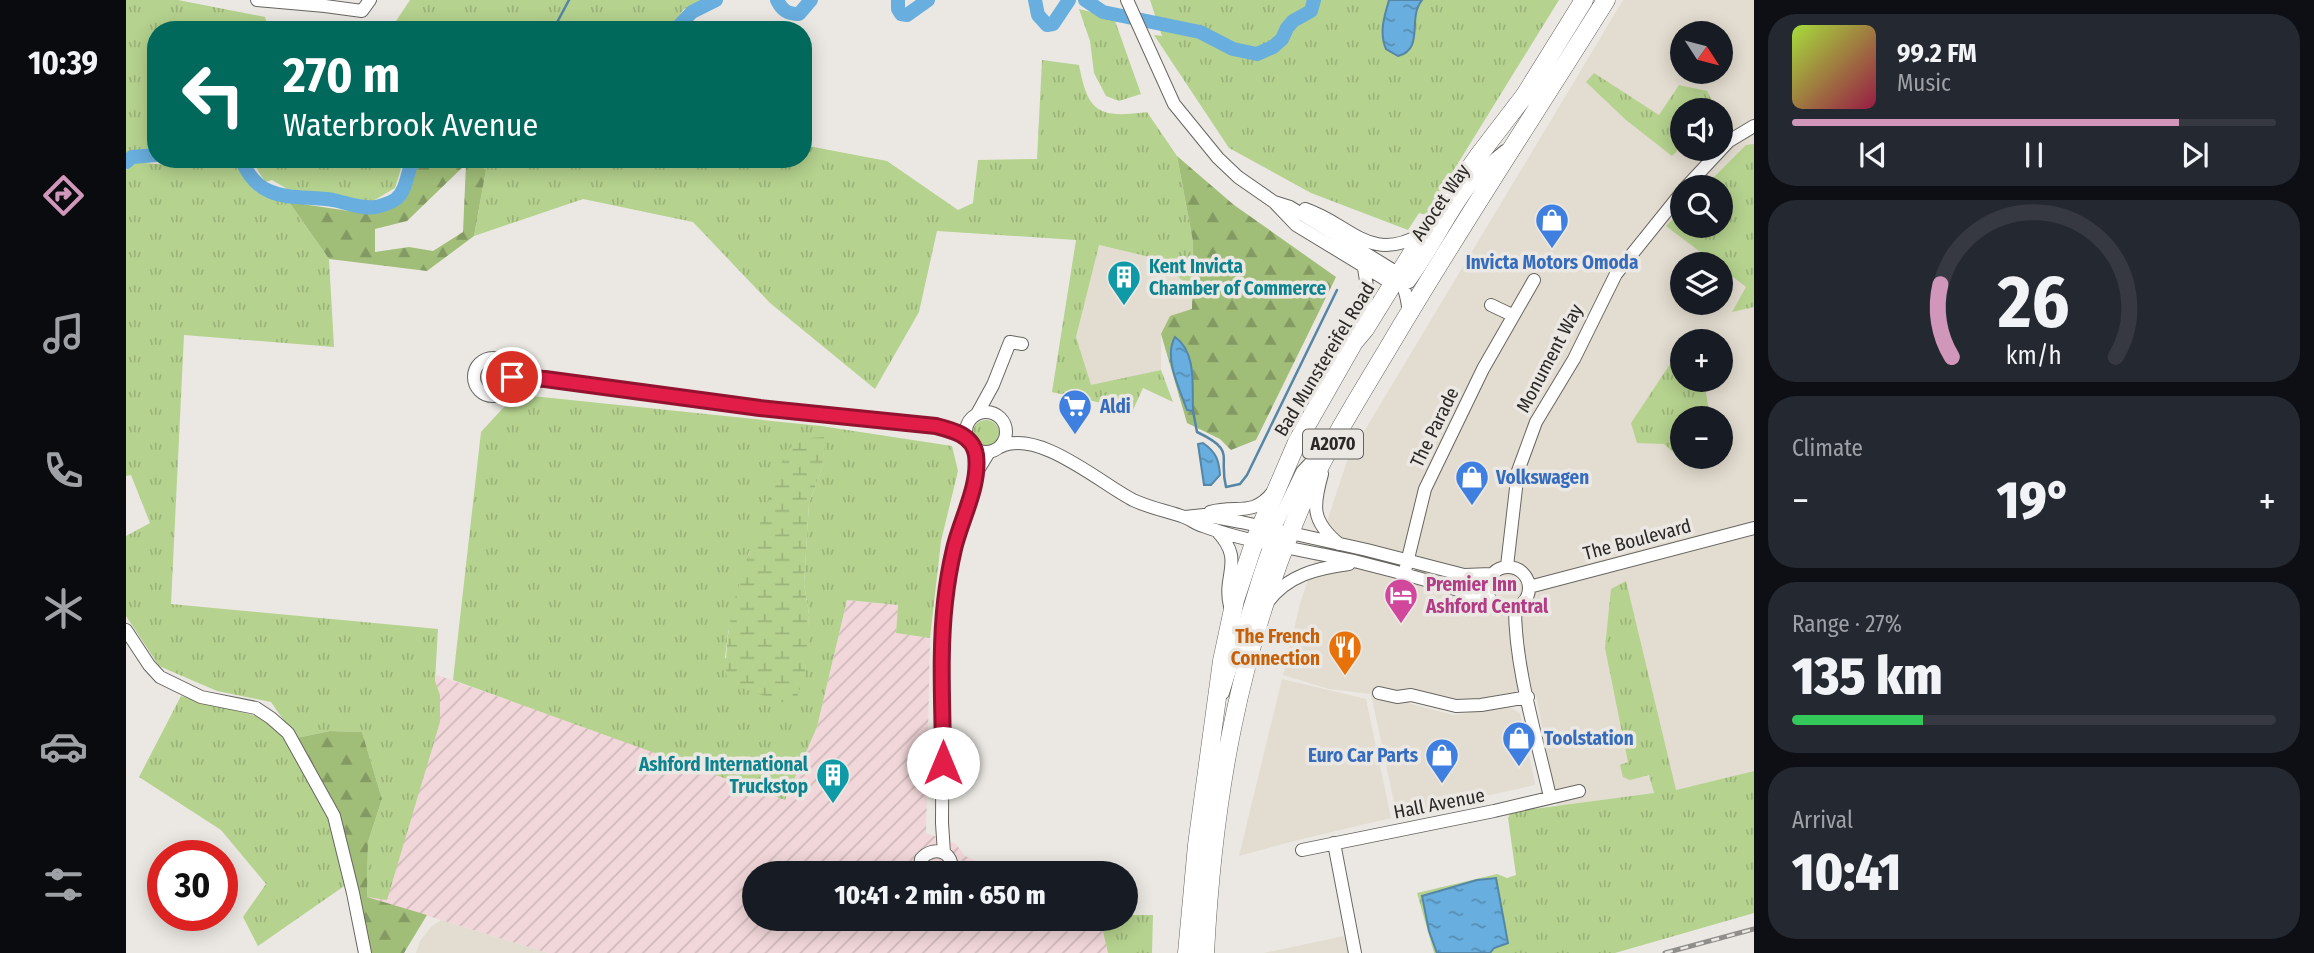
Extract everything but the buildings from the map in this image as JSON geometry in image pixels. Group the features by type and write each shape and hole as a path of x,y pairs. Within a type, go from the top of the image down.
{"highway":[{"name":"Bad Munstereifel Road","path":"1205,953 1220,792 1235,707 1261,612 1279,485 1300,435 1354,342 1398,282 1425,232 1452,192 1525,95 1584,0"},
{"name":"Bad Munstereifel Road","path":"1187,953 1197,845 1222,661 1232,613 1273,537 1310,486 1452,241 1605,0"}],"street":[{"path":"257,0 362,11 370,0"},
{"name":"Avocet Way","path":"1127,0 1174,104 1217,158 1238,177 1274,202 1296,225 1364,268 1398,282 1414,274 1482,172 1502,152 1514,145"},
{"path":"1697,175 1729,141 1754,126"},
{"name":"Avocet Way","path":"1274,202 1290,208 1383,264 1398,282"},
{"name":"Monument Way","path":"1507,566 1518,471 1536,422 1574,359 1616,274 1670,207"},
{"name":"Avocet Way","path":"1290,208 1307,209 1378,246 1402,244 1425,232"},
{"path":"1354,342 1368,293 1364,268"},
{"name":"The Parade","path":"1404,575 1425,489 1483,369 1534,280"},
{"path":"1398,282 1409,313"},
{"path":"1491,305 1512,315"},
{"path":"973,486 976,461 967,429 993,385 1010,342 1022,344"},
{"path":"512,377 545,379 760,408 936,426 954,430 981,451 1013,443 1041,448"},
{"path":"993,385 997,415 1006,426 1133,499 1159,510 1216,530 1340,545 1464,575 1491,574"},
{"path":"936,426 987,412 997,415"},
{"path":"944,853 942,823 945,602 954,549 978,470 1005,440 1006,426"},
{"path":"1333,443 1316,496 1316,514 1328,535 1340,545"},
{"path":"1185,517 1204,515 1215,510 1242,511 1259,506 1279,485"},
{"path":"1204,515 1460,590 1505,609 1515,608 1525,601 1529,587 1523,573 1515,567 1496,569 1486,588 1491,601"},
{"name":"The Boulevard","path":"1529,587 1754,528"},
{"path":"1216,530 1226,541 1232,557 1228,597 1232,613"},
{"path":"1217,707 1273,537"},
{"path":"1261,612 1270,598 1300,575 1327,567 1360,562"},
{"path":"1515,608 1521,669 1550,797"},
{"path":"126,630 160,677 201,697 256,708 288,733 334,816 354,893 365,953"},
{"path":"1379,693 1397,697 1411,695 1456,706 1528,697"},
{"name":"Hall Avenue","path":"1302,850 1494,811 1579,790"},
{"path":"921,861 942,823"},
{"path":"1334,843 1355,953"},
{"path":"928,852 939,850 952,861"}],"shaded area":[{"path":"1623,0 1754,0 1754,771 1676,790 1557,806 1536,695 1442,702 1378,695 1453,715 1509,707 1520,713 1535,783 1397,816 1371,694 1329,689 1283,675 1300,604 1348,458"},
{"path":"1098,245 1154,258 1192,288 1192,310 1161,334 1161,370 1091,386 1076,337"},
{"path":"847,600 898,605 896,633 930,638 926,833 956,844 965,856 976,861 742,861 742,931 1103,931 1108,953 548,953 367,897 437,675 785,798 817,727"},
{"path":"1282,679 1366,699 1391,818 1239,856"},
{"path":"441,920 548,953 416,953 420,941 431,927"},
{"path":"1344,936 1348,953 1264,953"}],"green space":[{"path":"126,0 178,0 265,17 266,21 147,21 147,152 126,155"},
{"path":"410,0 704,0 684,9 675,21 396,21"},
{"path":"1150,0 1559,0 1426,215 1419,213 1408,230 1311,193 1229,148 1154,35 1162,36"},
{"path":"1079,9 1114,18 1141,94 1119,101 1106,96 1094,73 1090,41"},
{"path":"1042,60 1079,65 1092,103 1107,113 1147,112 1177,156 1193,242 1192,288 1154,258 1099,245 1076,337 1091,385 1161,370 1173,402 1143,388 1133,410 1052,392 1076,240 937,231 919,312 875,389 770,303 693,222 583,199 474,236 486,170 483,168 812,168 812,147 887,161 958,210 973,203 978,160 1037,159"},
{"path":"1594,73 1659,115 1670,98 1670,154 1626,120 1586,82"},
{"path":"1679,85 1707,91 1711,98 1670,98"},
{"path":"1754,144 1754,307 1733,312 1746,287 1733,277 1733,252 1700,252 1682,238 1733,238 1733,175 1716,175 1733,161 1746,145"},
{"path":"1177,156 1234,205 1336,277 1256,440 1231,450 1220,439 1187,423 1161,334 1170,316 1192,309 1193,242"},
{"path":"133,162 147,163 147,168 240,168 261,193 289,202 329,259 334,347 184,335 171,604 438,629 435,681 440,695 440,722 387,900 367,897 368,842 382,799 362,732 330,731 296,738 271,702 217,691 159,666 126,616 126,536 150,523 131,475 126,476 126,170"},
{"path":"256,168 401,168 395,188 373,201 294,193 272,180 265,182"},
{"path":"416,168 462,168 407,221 375,229 375,252 409,247 433,251 463,232 466,168 486,170 474,236 427,271 329,259 289,202 369,214 407,195"},
{"path":"1670,364 1670,392 1706,392 1708,406 1670,406 1670,449 1664,444 1637,443 1631,423"},
{"path":"532,396 821,426 952,446 958,471 941,541 930,638 896,633 898,605 847,600 817,727 785,800 453,680 481,432 504,407","holes":["825,438 822,468 809,503 804,584 809,614 805,673 725,658 728,633 749,552"]},
{"path":"986,420 995,424 999,433 995,442 986,446 977,442 973,433 977,424"},
{"path":"826,437 822,468 809,503 804,584 809,614 808,643 805,673 794,706 727,683 728,636 745,565 784,458 799,441"},
{"path":"1626,581 1676,790 1754,771 1754,913 1615,953 1434,953 1417,893 1497,874 1507,878 1516,875 1508,818 1511,812 1654,793 1649,775 1630,780 1623,777 1620,765 1628,762 1605,648 1611,589"},
{"path":"181,696 256,716 269,723 283,736 328,816 350,882 258,946 243,917 266,884 238,850 238,840 229,840 221,830 139,777"},
{"path":"330,731 362,732 382,799 368,842 367,897 427,915 404,953 368,953 337,816 296,738"},
{"path":"1138,915 1153,915 1152,953 1108,953 1103,931 1138,931"}],"water":[{"path":"1389,0 1422,0 1416,15 1411,47 1398,56 1386,49 1383,37"},
{"path":"1175,337 1187,352 1190,361 1193,411 1187,410 1174,374 1171,354"},
{"path":"1203,443 1214,453 1219,465 1220,475 1211,485 1204,485 1198,444"},
{"path":"1496,878 1508,943 1494,948 1490,953 1437,953 1429,931 1422,896 1477,880"}],"waterway":[{"path":"558,21 569,0"},
{"path":"684,21 692,12 716,0"},
{"path":"777,0 785,11 799,14 811,0"},
{"path":"898,0 898,9 901,14 907,15 928,0"},
{"path":"1035,0 1038,15 1047,25 1053,24 1069,0"},
{"path":"1085,0 1103,12 1200,32 1233,49 1257,54 1273,47 1282,39 1293,21 1311,11 1314,0"},
{"path":"126,162 132,157 147,156"},
{"path":"246,168 260,185 284,196 333,200 371,207 396,199 405,186 410,168"},
{"path":"1193,411 1197,432 1222,449 1226,487 1240,484 1247,475 1337,290"}],"railway":[{"path":"1665,953 1754,929"}],"place":[{"name":"Invicta Motors Omoda","path":"1552,250"},
{"name":"Kent Invicta Chamber of Commerce","path":"1124,307"},
{"name":"Aldi","path":"1075,436"},
{"name":"Volkswagen","path":"1472,507"},
{"name":"Premier Inn Ashford Central","path":"1401,625"},
{"name":"The French Connection","path":"1345,677"},
{"name":"Toolstation","path":"1519,768"},
{"name":"Euro Car Parts","path":"1442,785"},
{"name":"Ashford International Truckstop","path":"833,805"}],"route":[{"path":"512,377 545,379 760,408 936,426 954,430 968,439 976,454 973,486 954,549 945,602 943,763"}]}
